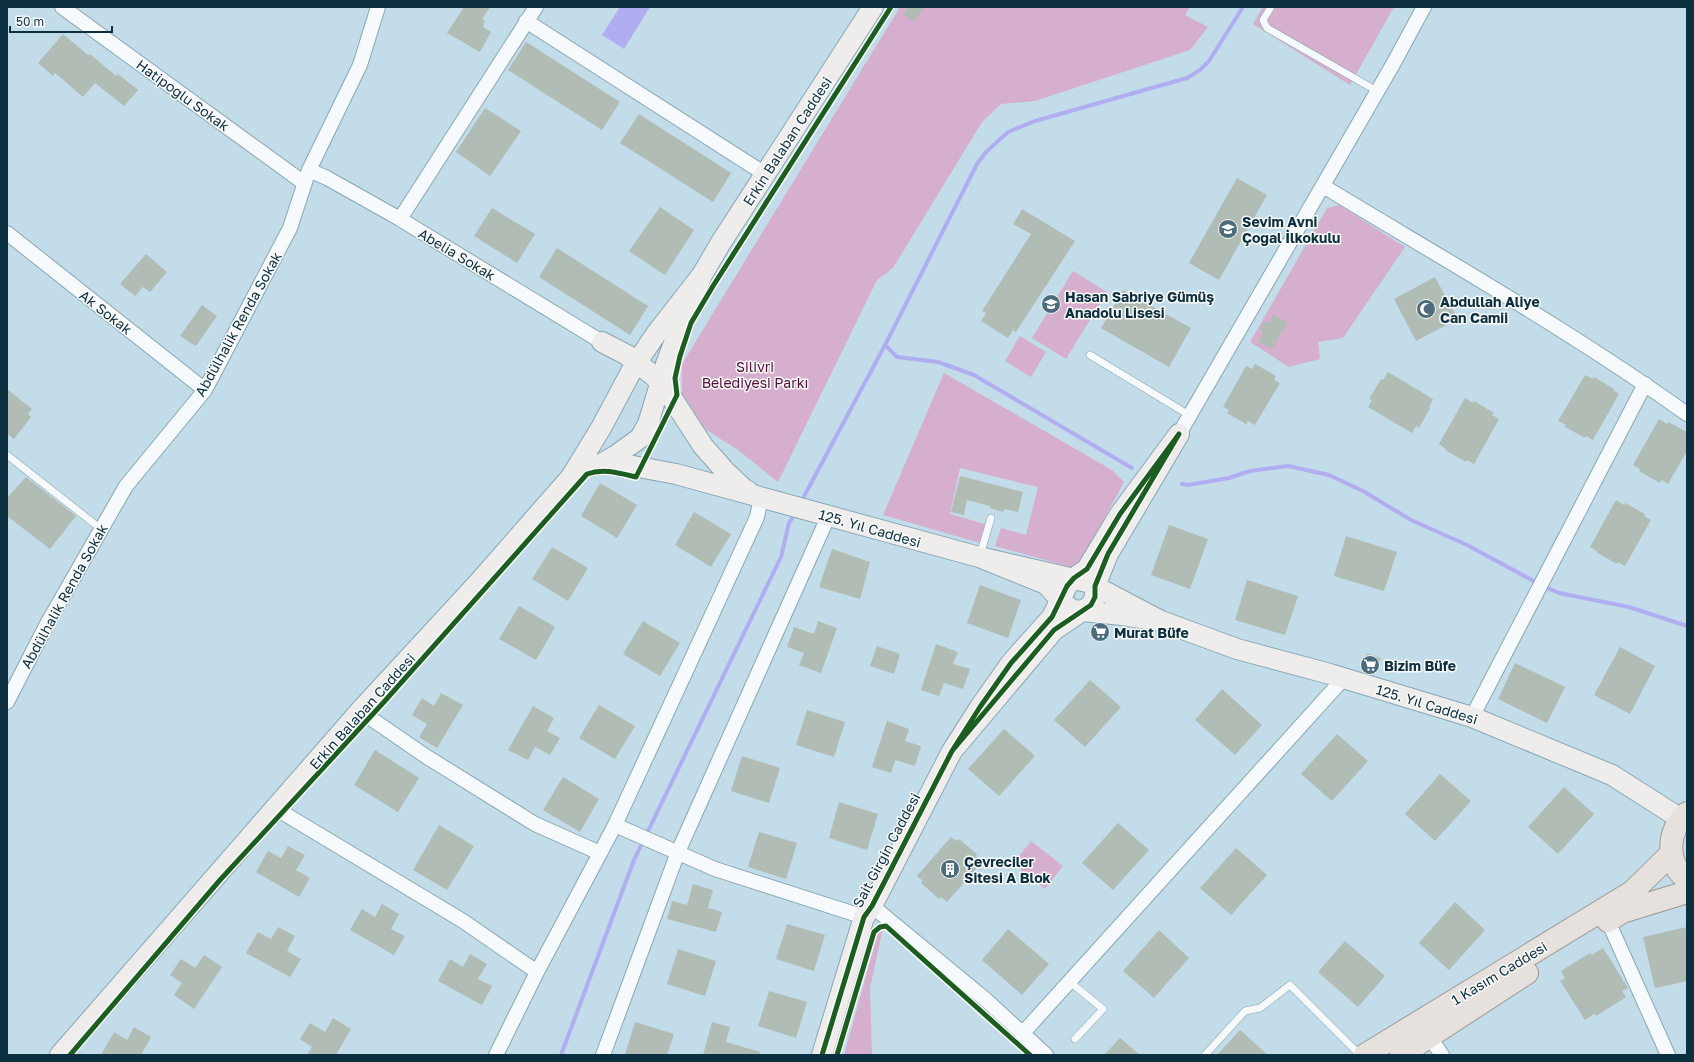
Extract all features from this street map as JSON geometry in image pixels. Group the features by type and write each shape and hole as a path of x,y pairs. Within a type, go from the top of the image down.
{"main road":[{"path":"1684,816 1674,829 1671,841 1671,854 1675,865 1687,879"},
{"name":"1 Kasım Caddesi","path":"1365,1055 1632,892 1671,854"},
{"name":"1 Kasım Caddesi","path":"1401,1055 1615,917 1687,892"}],"street":[{"name":"Hatipoğlu Sokak","path":"62,7 306,177"},
{"name":"Abdülhalik Renda Sokak","path":"7,702 47,624 126,486 205,390 290,228 306,177 360,65 378,7"},
{"path":"400,218 536,7"},
{"name":"Erkin Balaban Caddesi","path":"571,477 585,468 601,464 640,438 668,383 674,343 702,275 720,244 873,7"},
{"path":"1179,434 1323,186 1424,7"},
{"path":"526,21 765,174"},
{"name":"Abelia Sokak","path":"306,177 327,178 400,218 602,342"},
{"path":"1323,186 1571,336 1645,384 1687,414"},
{"name":"Ak Sokak","path":"7,233 205,390"},
{"name":"Erkin Balaban Caddesi","path":"60,1055 360,710 480,581 571,477 611,411 637,362 656,334 702,275"},
{"path":"602,342 637,362 654,376 703,446 744,489 761,498"},
{"path":"602,342 624,363 628,370 626,382"},
{"path":"1472,717 1645,384"},
{"path":"611,411 609,421 610,430 623,450 636,458 676,474"},
{"name":"Sait Girgin Caddesi","path":"822,1055 868,912 952,751 980,707 1011,663 1052,617 1067,586 1074,578 1087,570 1120,514 1179,434"},
{"name":"Sait Girgin Caddesi","path":"952,751 1054,630 1091,605 1095,597 1095,586 1108,554 1179,434"},
{"path":"601,464 633,466 676,474 761,498"},
{"path":"496,1055 537,972 615,825 757,517 761,498"},
{"name":"125. Yıl Caddesi","path":"761,498 979,557 1087,582 1161,621 1237,648 1344,678 1472,717 1612,775 1684,816"},
{"path":"603,1055 678,852 828,516"},
{"name":"125. Yıl Caddesi","path":"979,557 1046,584 1073,610 1161,621"},
{"path":"1022,1034 1344,678"},
{"path":"360,710 427,757 535,824 600,853"},
{"path":"275,808 464,921 537,972"},
{"path":"615,825 715,869 868,912 985,999 1046,1055"},
{"path":"1615,917 1668,1055"},
{"path":"1429,1036 1442,1055"}],"lane":[{"path":"1271,7 1263,20 1267,28 1377,91"},
{"path":"1090,355 1189,416"},
{"path":"7,455 101,529"},
{"path":"979,557 991,518"},
{"path":"1070,982 1103,1008 1075,1039"},
{"path":"1205,1055 1245,1012 1260,1008 1290,985 1360,1055"}],"green space":[{"name":"Silivri Belediyesi Parkı","path":"900,7 1190,7 1185,15 1208,27 1190,50 1035,101 1001,104 982,122 893,268 877,280 778,482 738,450 705,429 682,393 682,364"},
{"path":"1263,7 1394,7 1350,85 1253,24"},
{"path":"1339,205 1405,247 1343,338 1318,342 1320,359 1289,367 1250,342 1327,208"},
{"path":"1073,271 1107,292 1066,359 1032,338"},
{"path":"1020,336 1046,352 1031,377 1005,361"},
{"path":"944,373 1112,470 1124,482 1080,563 1074,568 995,546 1001,528 1026,535 1038,487 960,468 950,514 985,524 980,543 883,515"},
{"path":"1031,841 1063,866 1045,889 1013,864"},
{"path":"883,928 870,988 872,1055 844,1055 879,929"}],"water":[{"path":"620,7 650,7 624,49 602,35"}],"building":[{"path":"464,7 490,7 482,19 485,21 483,27 491,32 480,52 447,33"},
{"path":"908,7 924,7 914,22 903,15"},
{"path":"63,34 116,76 118,74 138,90 124,106 95,83 83,97 55,73 53,76 38,63"},
{"path":"526,42 620,102 602,130 508,70"},
{"path":"485,108 521,131 490,176 456,152"},
{"path":"639,114 731,173 713,202 620,143"},
{"name":"Sevim Avni Çoğal İlkokulu","path":"1237,178 1267,195 1219,280 1189,263"},
{"path":"660,207 694,230 665,275 629,251"},
{"path":"492,208 535,234 517,263 474,236"},
{"path":"1022,209 1075,241 1016,332 1013,330 1008,338 981,321 986,313 982,311 1031,234 1013,224"},
{"path":"557,248 648,306 630,335 539,277"},
{"path":"146,254 167,272 150,292 143,287 135,296 120,284"},
{"name":"Abdullah Aliye Can Camii","path":"1435,277 1458,319 1416,341 1394,299"},
{"path":"1123,290 1191,328 1169,367 1101,328"},
{"path":"202,305 217,316 196,346 180,336"},
{"path":"1273,315 1287,323 1272,349 1258,342 1263,332 1259,330 1264,321 1269,323"},
{"path":"1255,364 1276,376 1274,380 1280,383 1255,425 1248,421 1246,424 1227,413 1229,410 1223,407 1246,366 1252,369"},
{"path":"1388,372 1433,399 1429,407 1430,408 1419,428 1416,426 1412,433 1368,407 1372,400 1369,399 1381,379 1383,380"},
{"path":"1585,375 1593,379 1594,377 1614,389 1613,390 1619,394 1593,440 1586,436 1585,438 1565,427 1566,425 1558,421"},
{"path":"7,389 32,409 28,414 31,417 14,439 7,434"},
{"path":"1465,398 1473,403 1474,401 1494,413 1492,415 1499,419 1474,464 1467,460 1466,462 1445,450 1446,449 1439,444"},
{"path":"1659,419 1687,432 1687,451 1668,484 1661,480 1660,483 1639,471 1640,469 1633,465"},
{"path":"960,476 1023,492 1018,512 1004,509 1003,512 990,508 990,506 967,500 964,515 951,512"},
{"path":"26,477 76,516 50,549 7,516 7,498"},
{"path":"600,483 637,505 617,538 581,516"},
{"path":"1616,500 1624,505 1625,503 1645,514 1644,516 1651,520 1625,566 1618,562 1617,564 1590,547"},
{"path":"694,512 731,534 711,567 675,545"},
{"path":"1169,525 1208,539 1190,589 1151,575"},
{"path":"1346,536 1397,552 1384,591 1334,576"},
{"path":"552,547 588,568 568,601 532,579"},
{"path":"832,549 870,562 860,599 819,587"},
{"path":"1247,580 1298,596 1285,635 1235,620"},
{"path":"980,585 1021,600 1008,638 967,623"},
{"path":"519,606 555,627 536,660 499,639"},
{"path":"643,621 680,643 660,676 623,654"},
{"path":"818,621 837,628 821,673 799,665 804,653 787,647 794,627 814,634"},
{"path":"936,644 958,652 953,664 970,669 963,689 944,683 939,696 921,690"},
{"path":"877,646 900,654 894,674 870,666"},
{"path":"1620,647 1655,666 1630,714 1594,695"},
{"path":"1367,653 1381,658 1375,671 1362,665"},
{"path":"1515,663 1565,687 1547,723 1498,699"},
{"path":"1090,680 1121,707 1085,747 1054,720"},
{"path":"1222,689 1262,725 1235,755 1195,720"},
{"path":"441,693 463,705 437,748 419,737 427,724 412,715 422,698 434,706"},
{"path":"599,705 635,726 615,759 579,738"},
{"path":"533,706 554,718 547,731 560,738 550,755 535,747 528,760 508,750"},
{"path":"807,710 845,722 834,757 796,745"},
{"path":"887,721 909,729 905,741 921,746 915,766 895,760 891,773 872,767"},
{"path":"1004,729 1035,756 999,796 968,769"},
{"path":"1337,734 1368,761 1332,801 1301,774"},
{"path":"375,750 419,778 398,812 354,785"},
{"path":"742,756 780,768 769,803 731,791"},
{"path":"1440,774 1471,801 1435,841 1405,814"},
{"path":"563,777 599,799 580,832 543,810"},
{"path":"1564,787 1594,814 1558,854 1528,827"},
{"path":"839,802 878,814 867,850 829,838"},
{"path":"1118,823 1149,850 1113,890 1082,863"},
{"path":"439,825 474,846 447,890 413,870"},
{"path":"759,832 797,843 786,879 748,867"},
{"name":"Çevreciler Sitesi A Blok","path":"951,837 957,841 959,839 977,854 976,856 982,862 947,902 941,897 939,899 921,883 923,881 917,876"},
{"path":"288,846 305,855 296,870 310,878 299,897 256,872 268,851 281,858"},
{"path":"1236,848 1267,875 1231,915 1200,888"},
{"path":"693,884 713,890 708,908 722,912 716,932 667,919 672,901 687,905"},
{"path":"1455,902 1485,930 1449,970 1419,943"},
{"path":"382,904 399,914 391,929 405,936 394,955 350,930 362,909 375,917"},
{"path":"787,924 825,935 814,971 776,959"},
{"path":"278,927 295,936 287,951 301,959 290,977 246,953 258,932 271,939"},
{"path":"1687,927 1687,981 1655,988 1643,937"},
{"path":"1008,929 1049,964 1022,995 982,960"},
{"path":"1159,930 1189,958 1154,998 1123,971"},
{"path":"1345,941 1385,976 1358,1007 1318,972"},
{"path":"1603,948 1628,988 1622,991 1626,997 1596,1016 1594,1014 1585,1020 1560,981 1565,978 1561,971 1590,953 1592,955"},
{"path":"678,949 716,961 705,996 667,984"},
{"path":"470,954 487,964 478,979 492,986 482,1005 438,981 450,959 463,967"},
{"path":"204,955 222,967 194,1009 174,995 182,983 170,975 181,959 195,968"},
{"path":"769,991 807,1002 796,1038 758,1026"},
{"path":"333,1018 351,1029 336,1055 307,1055 312,1047 300,1039 310,1023 325,1032"},
{"path":"635,1022 674,1034 667,1055 625,1055"},
{"path":"712,1022 730,1027 726,1042 760,1052 759,1055 703,1055"},
{"path":"134,1027 151,1037 141,1055 101,1055 114,1032 127,1040"},
{"path":"1240,1030 1268,1055 1217,1055"},
{"path":"1120,1038 1140,1055 1104,1055"}],"waterway":[{"path":"801,502 885,345 977,164 986,152 1008,132 1035,121 1187,78 1200,70 1209,61 1243,7"},
{"path":"885,345 897,357 938,362 974,375 1132,468"},
{"path":"1182,484 1188,485 1229,478 1250,471 1288,466 1329,475 1363,491 1411,520 1467,545 1541,585 1559,593 1629,607 1687,626"},
{"path":"561,1055 634,860 781,557 789,523 796,512"}],"cycle path":[{"path":"70,1055 220,880 383,703 587,474 605,471 636,477 677,395 675,378 680,356 691,323 891,7"},
{"path":"822,1055 864,917 872,906 952,751 980,707 1011,663 1052,617 1067,586 1074,578 1087,569 1120,514 1179,434 1108,554 1095,586 1095,597 1091,605 1054,630 952,751"},
{"path":"837,1055 874,932 880,927 886,926 1030,1055"}],"place":[{"name":"Sevim Avni Çoğal İlkokulu","path":"1228,229"},
{"name":"Hasan Sabriye Gümüş Anadolu Lisesi","path":"1051,304"},
{"name":"Abdullah Aliye Can Camii","path":"1426,309"},
{"name":"Murat Büfe","path":"1100,632"},
{"name":"Bizim Büfe","path":"1370,665"},
{"name":"Çevreciler Sitesi A Blok","path":"950,869"}]}
